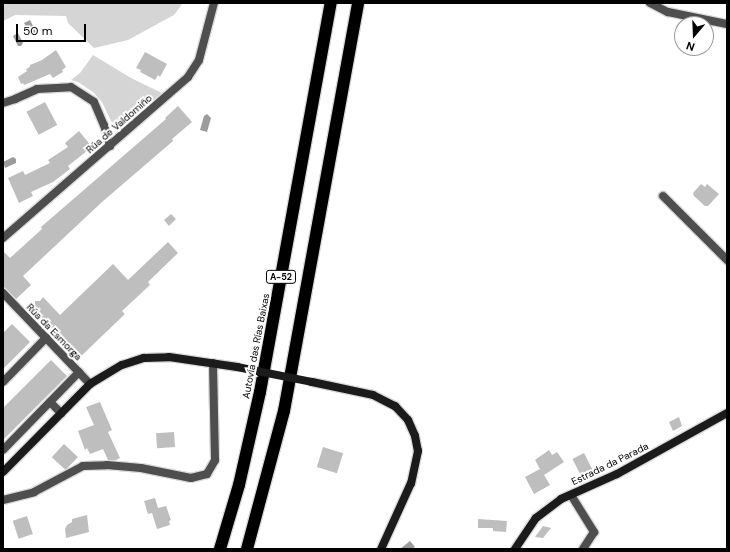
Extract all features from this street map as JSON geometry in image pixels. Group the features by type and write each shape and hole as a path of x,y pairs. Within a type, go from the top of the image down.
{"highway":[{"name":"Autovía das Rías Baixas","path":"220,549 239,486 260,392 331,3"},
{"name":"A-52","path":"247,549 284,410 358,3"}],"street":[{"name":"Rúa de Valdomiño","path":"3,238 188,77 199,60 214,3"},
{"path":"650,3 668,12 727,24"},
{"path":"3,103 37,89 71,87 94,102 104,125 110,146"},
{"path":"663,196 727,260"},
{"name":"Rúa da Esmorga","path":"3,293 90,384"},
{"path":"3,382 46,338"},
{"path":"3,472 90,384 122,365 144,358 169,357 213,363 312,382 373,395 395,406 408,420 415,436 418,451 411,483 381,549"},
{"path":"3,500 34,492 83,466 107,465 141,468 191,478 207,474 215,460 213,363"},
{"path":"3,450 79,372"},
{"path":"50,402 61,413"},
{"name":"Estrada da Parada","path":"515,549 536,518 561,499 617,474 727,413"},
{"path":"571,495 594,532 583,549"}],"shaded area":[{"path":"3,3 183,3 174,15 128,40 94,48 68,23 66,16 15,15 3,21"},
{"path":"30,20 36,32 34,35 31,35 24,23"},
{"path":"18,33 23,43 21,46 18,46 13,36"},
{"path":"93,55 131,78 162,93 126,123 119,126 114,124 102,102 93,92 78,82 71,80 80,73"},
{"path":"207,114 211,118 207,132 200,130 204,116"},
{"path":"13,157 16,159 16,163 5,168 3,162"},
{"path":"410,541 415,547 412,549 400,549"}],"building":[{"path":"56,50 66,67 62,70 63,72 53,78 50,74 24,85 23,83 21,84 18,77 27,71 26,69 30,67 30,65 42,60"},
{"path":"145,52 167,64 160,77 158,75 155,80 140,72 141,70 136,68"},
{"path":"45,102 57,125 39,135 26,112"},
{"path":"178,106 192,122 172,139 173,141 102,202 23,276 31,285 16,299 3,286 3,251 10,258 42,229 41,227 166,119 165,118"},
{"path":"79,131 92,147 68,166 70,169 53,182 31,192 33,196 19,203 8,178 23,171 25,175 50,163 48,160 68,147 65,143"},
{"path":"701,184 705,187 707,184 719,194 708,206 705,206 694,196 693,193"},
{"path":"171,214 176,219 169,226 164,220"},
{"path":"168,242 178,253 148,282 150,285 122,311 125,314 78,359 31,309 35,305 35,301 40,301 43,297 60,315 113,264 128,280"},
{"path":"12,324 30,342 3,369 3,333"},
{"path":"51,360 67,376 3,440 3,408"},
{"path":"100,402 112,430 108,432 120,458 116,460 108,460 103,449 90,454 87,448 85,450 78,431 94,425 86,407"},
{"path":"679,417 682,426 673,431 669,422"},
{"path":"174,432 175,447 157,448 156,433"},
{"path":"64,444 78,457 66,470 52,457"},
{"path":"323,447 343,453 337,473 317,467"},
{"path":"549,450 552,455 557,452 564,462 544,475 550,485 534,494 525,477 540,469 535,460"},
{"path":"584,453 593,471 581,477 572,459"},
{"path":"155,498 158,508 166,506 171,520 169,521 170,525 157,529 152,513 148,514 144,501"},
{"path":"87,515 89,532 66,538 65,529 67,525 72,522 72,519"},
{"path":"27,516 33,534 19,539 13,521"},
{"path":"478,519 507,521 506,532 493,531 493,528 478,528"},
{"path":"543,526 551,528 543,538 535,537"}]}
